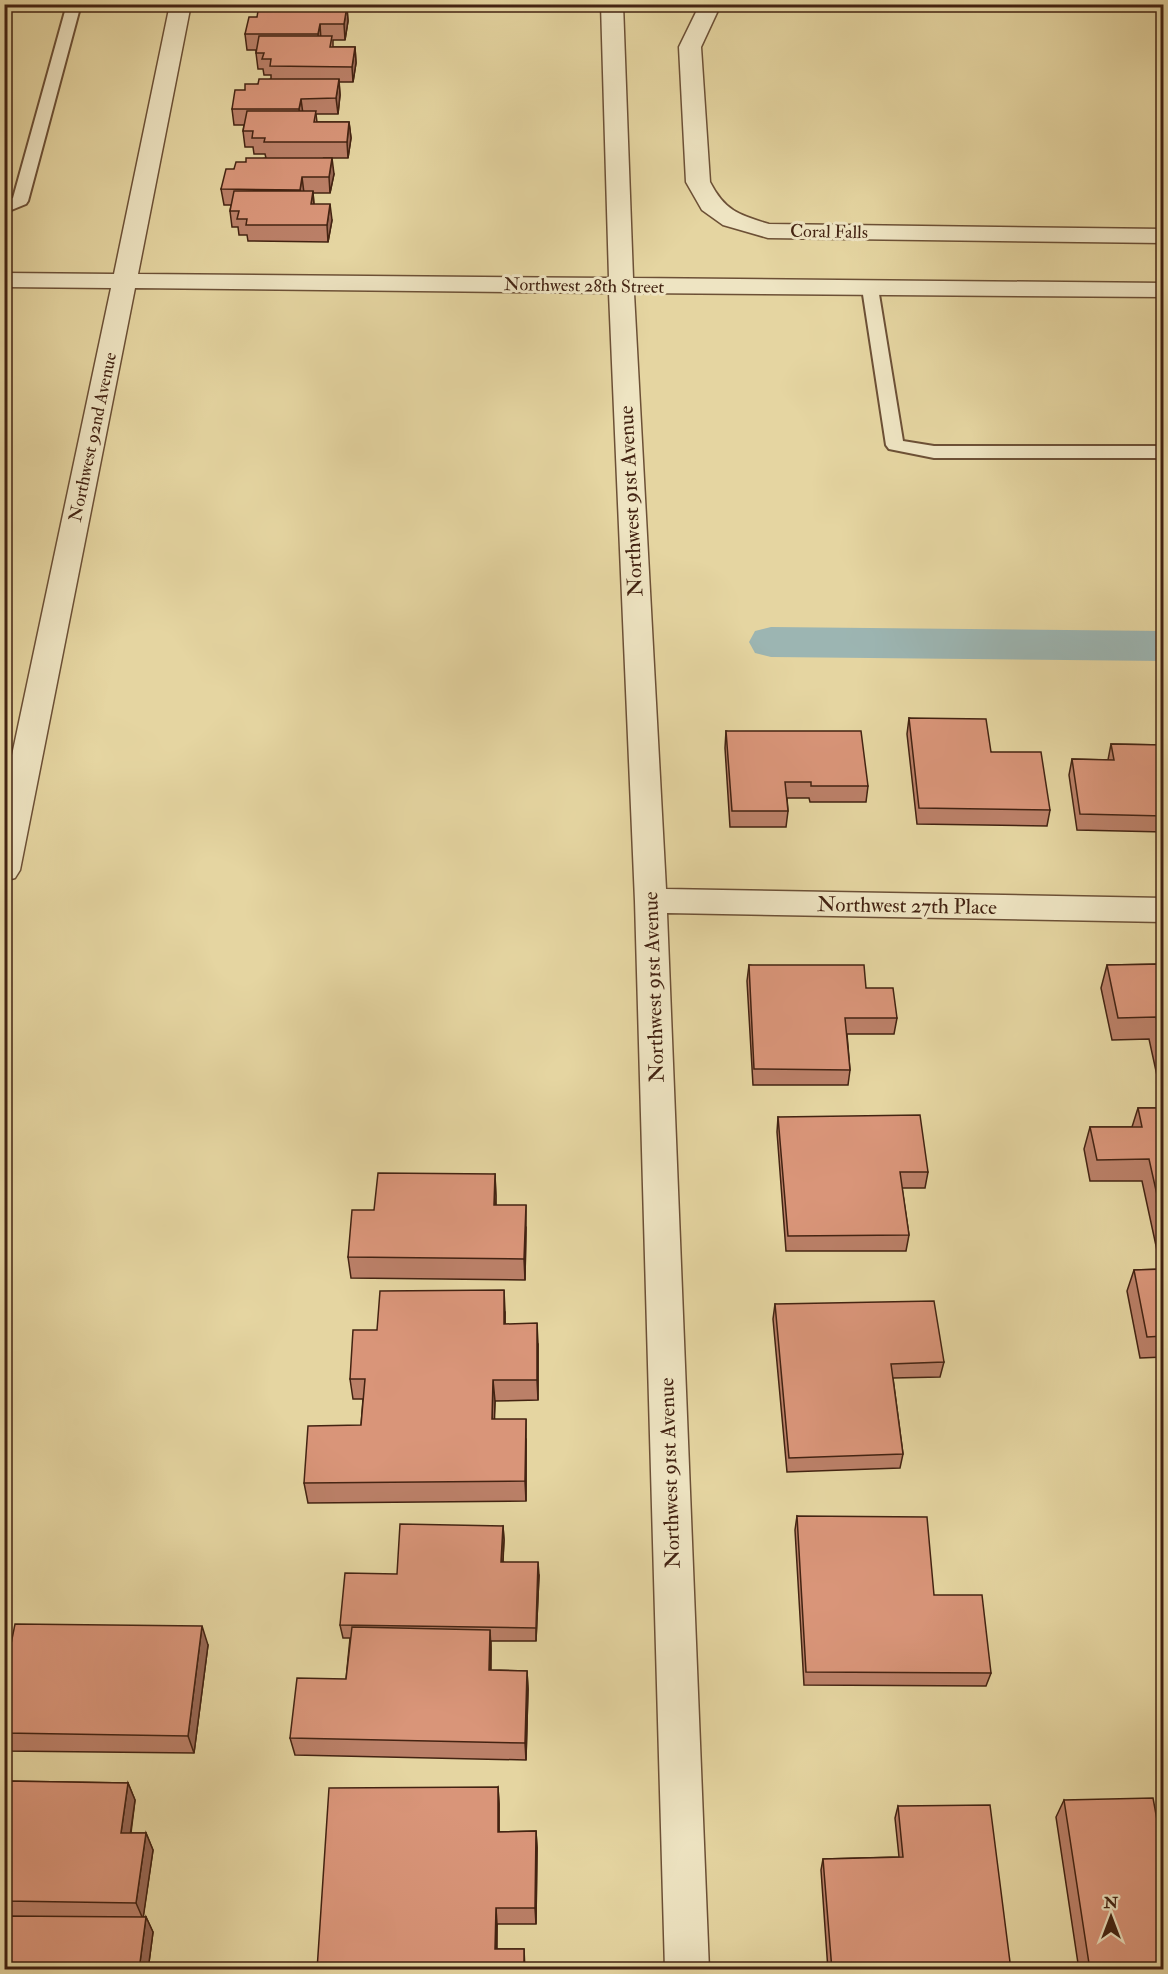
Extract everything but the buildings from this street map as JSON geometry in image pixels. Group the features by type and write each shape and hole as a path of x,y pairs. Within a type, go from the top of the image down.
{"street":[{"name":"Northwest 92nd Avenue","path":"4,870 181,4"},
{"name":"Northwest 91st Avenue","path":"612,4 621,286 651,901 687,1970"},
{"name":"Coral Falls","path":"711,4 690,48 698,182 710,205 731,220 768,231 1164,236"},
{"name":"Northwest 28th Street","path":"4,280 1164,290"},
{"name":"Northwest 27th Place","path":"651,901 1164,910"}],"lane":[{"path":"4,208 20,201 74,4"},
{"path":"870,288 895,445 934,452 1164,452"}],"waterway":[{"path":"771,642 1164,646"}]}
